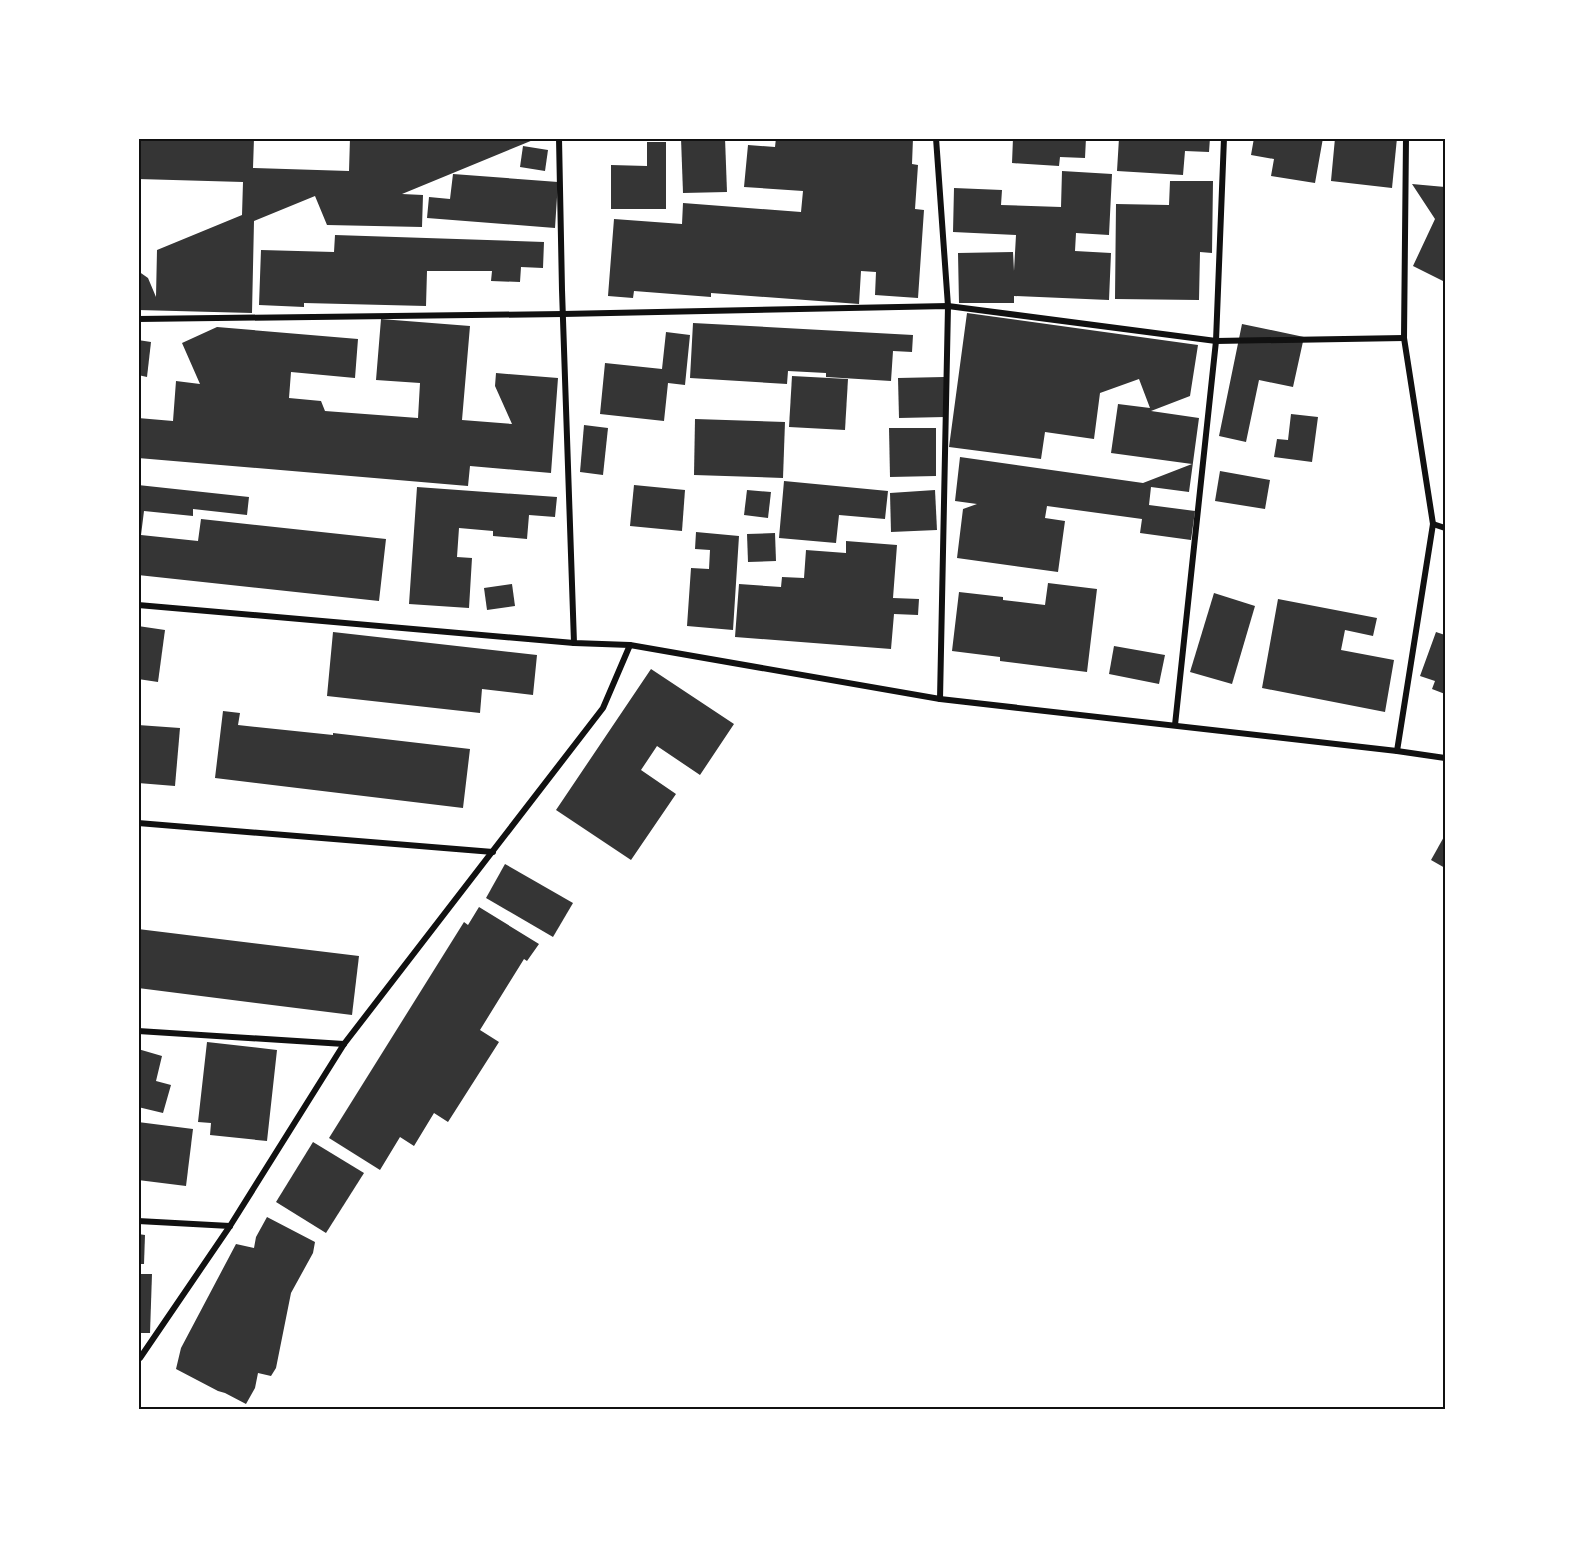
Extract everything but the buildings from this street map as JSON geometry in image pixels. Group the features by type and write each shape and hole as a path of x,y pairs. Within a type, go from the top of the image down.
{"street":[{"path":"559,138 574,643"},
{"path":"936,138 948,306 940,699"},
{"path":"1175,725 1216,341 1224,138"},
{"path":"1397,751 1433,524 1404,338 1406,138"},
{"path":"138,319 563,314 948,306 1216,341 1404,338"},
{"path":"1433,524 1445,528"},
{"path":"138,605 574,643 630,645 940,699 1445,758"},
{"path":"138,1358 230,1226 344,1044 603,708 630,645"},
{"path":"138,823 493,852"},
{"path":"138,1031 344,1044"},
{"path":"138,1221 230,1226"}]}
